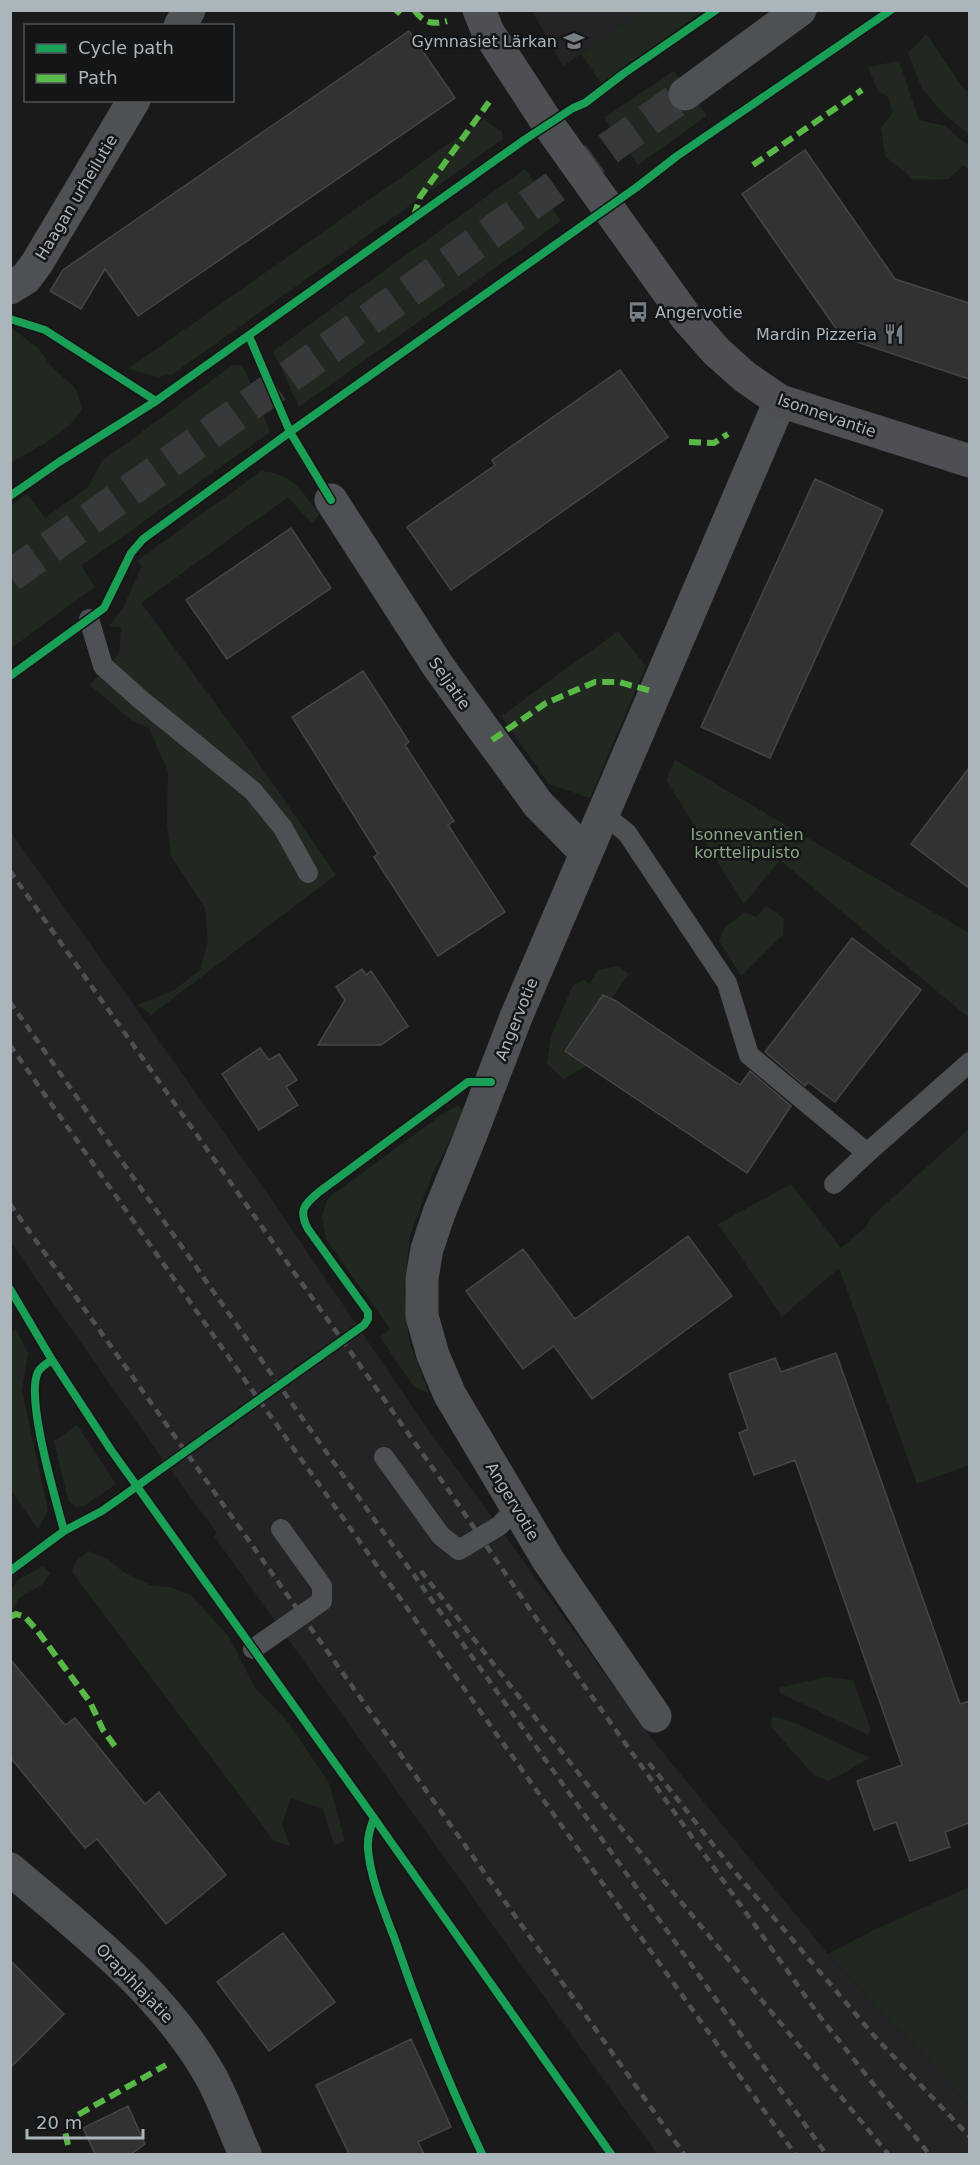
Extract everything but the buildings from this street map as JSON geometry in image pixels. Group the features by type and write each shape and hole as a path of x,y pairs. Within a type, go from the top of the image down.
{"street":[{"path":"181,24 189,10"},
{"name":"Isonnevantie","path":"479,10 488,32 548,124 697,332 745,376 780,401 969,461"},
{"path":"685,94 800,10"},
{"name":"Haagan urheilutie","path":"10,288 26,278 36,263 133,102"},
{"name":"Angervotie","path":"655,1716 554,1569 450,1395 433,1355 422,1316 422,1278 427,1249 439,1213 471,1137 516,1017 780,401"},
{"name":"Seljatie","path":"330,500 438,666 482,727 538,804 586,853"},
{"name":"Orapihlajatie","path":"10,1869 81,1928 148,1992 180,2031 210,2075 245,2154"}],"lane":[{"path":"89,619 103,666 253,791 283,828 308,873"},
{"path":"603,814 627,832 727,983 749,1055 867,1153"},
{"path":"834,1184 969,1062"},
{"path":"384,1457 441,1536 459,1550 498,1526 517,1508"},
{"path":"253,1650 322,1601 322,1586 281,1529"}],"shaded area":[{"name":"Gymnasiet Lärkan","path":"532,11 643,11 563,66"},
{"path":"10,831 272,1200 420,1418 652,1739 828,1954 969,2104 969,2154 657,2154 214,1536 217,1533 11,1243"}],"green space":[{"path":"643,10 703,11 602,84 581,54"},
{"path":"926,34 969,93 969,134 944,114 922,89 908,53"},
{"path":"899,61 919,120 945,126 969,146 969,170 963,165 949,179 914,180 885,156 881,127 892,114 889,98 878,91 868,67"},
{"path":"674,71 707,116 638,165 604,118"},
{"path":"484,119 502,132 503,139 173,374 158,377 128,369"},
{"path":"525,169 561,221 299,407 273,351"},
{"path":"10,327 38,348 50,365 76,389 82,409 59,434 11,463"},
{"path":"233,365 241,366 246,372 270,432 81,566 95,587 11,648 11,506 27,494 45,518 88,487 102,461"},
{"path":"261,471 281,475 301,491 319,514 312,524 288,497 141,603 249,749 336,875 151,1015 138,1005 174,990 200,970 208,941 205,908 171,856 167,824 168,772 149,728 132,721 90,685 119,654 121,627 109,626 123,608 142,566 137,561"},
{"path":"618,631 646,666 590,798 549,784 501,716"},
{"name":"Isonnevantien korttelipuisto","path":"675,760 969,933 969,1018 780,860 744,904 666,780"},
{"path":"766,906 784,918 783,935 741,976 719,941 724,928 745,912 756,917"},
{"path":"618,966 629,974 611,999 604,994 565,1051 586,1066 563,1079 547,1064 551,1036 573,985 584,980 590,983 598,970"},
{"path":"458,1105 464,1113 432,1175 410,1236 404,1290 409,1341 429,1393 414,1387 380,1337 390,1329 326,1239 322,1216 328,1198"},
{"path":"969,1129 969,1465 917,1484 839,1268 782,1317 718,1224 791,1184 841,1248 867,1226 871,1217"},
{"path":"16,1329 28,1353 22,1391 48,1510 38,1529 11,1491 10,1333"},
{"path":"77,1425 116,1484 84,1506 75,1507 68,1500 54,1441"},
{"path":"89,1551 108,1559 123,1572 150,1585 169,1587 191,1595 229,1637 255,1688 288,1722 329,1783 345,1841 334,1845 323,1809 291,1798 282,1824 290,1846 274,1841 72,1572 76,1561"},
{"path":"43,1566 50,1573 43,1584 19,1598 11,1615 11,1589 18,1580"},
{"path":"825,1677 853,1680 871,1730 868,1735 780,1693 779,1688"},
{"path":"773,1716 795,1723 870,1758 829,1781 814,1775 770,1726"},
{"path":"969,1887 969,2104 828,1954 874,1930"}],"tunnel":[{"path":"10,576 685,94"}],"tram line":[{"path":"682,83 784,10"},
{"path":"693,99 819,10"}],"railway":[{"path":"10,871 449,1491 531,1611 821,2018 929,2154"},
{"path":"10,1002 305,1422 826,2154"},
{"path":"10,1045 230,1359 795,2154"},
{"path":"10,1204 684,2154"},
{"path":"421,1571 636,1847 888,2154"},
{"path":"649,1763 730,1866 876,2038 970,2137"}],"marked path":[{"path":"396,14 400,10"},
{"path":"414,10 421,18 429,22 447,21"},
{"path":"753,165 862,90"},
{"path":"414,216 420,197 489,102"},
{"path":"689,442 714,443 728,434"},
{"path":"492,740 546,703 595,682 619,682 655,692"},
{"path":"10,1617 16,1614 25,1617 36,1629 90,1702 103,1730 117,1749"},
{"path":"68,2145 65,2131 74,2117 166,2065"}],"cycle path":[{"path":"10,496 156,401 524,140 573,108 585,103 716,10"},
{"path":"10,676 104,608 131,553 143,539 290,432 637,187 677,156 891,10"},
{"path":"10,319 45,330 156,401"},
{"path":"249,336 290,432 331,500"},
{"path":"10,1571 64,1531 102,1511 364,1325 368,1319 368,1312 308,1229 303,1217 306,1204 468,1082 491,1082"},
{"path":"10,1289 52,1360 111,1450 611,2154"},
{"path":"52,1360 38,1372 35,1403 43,1450 64,1531"},
{"path":"374,1818 369,1833 368,1849 378,1894 435,2047 482,2154"}],"place":[{"name":"Gymnasiet Lärkan","path":"574,41"},
{"name":"Angervotie","path":"638,312"},
{"name":"Mardin Pizzeria","path":"894,334"}]}
